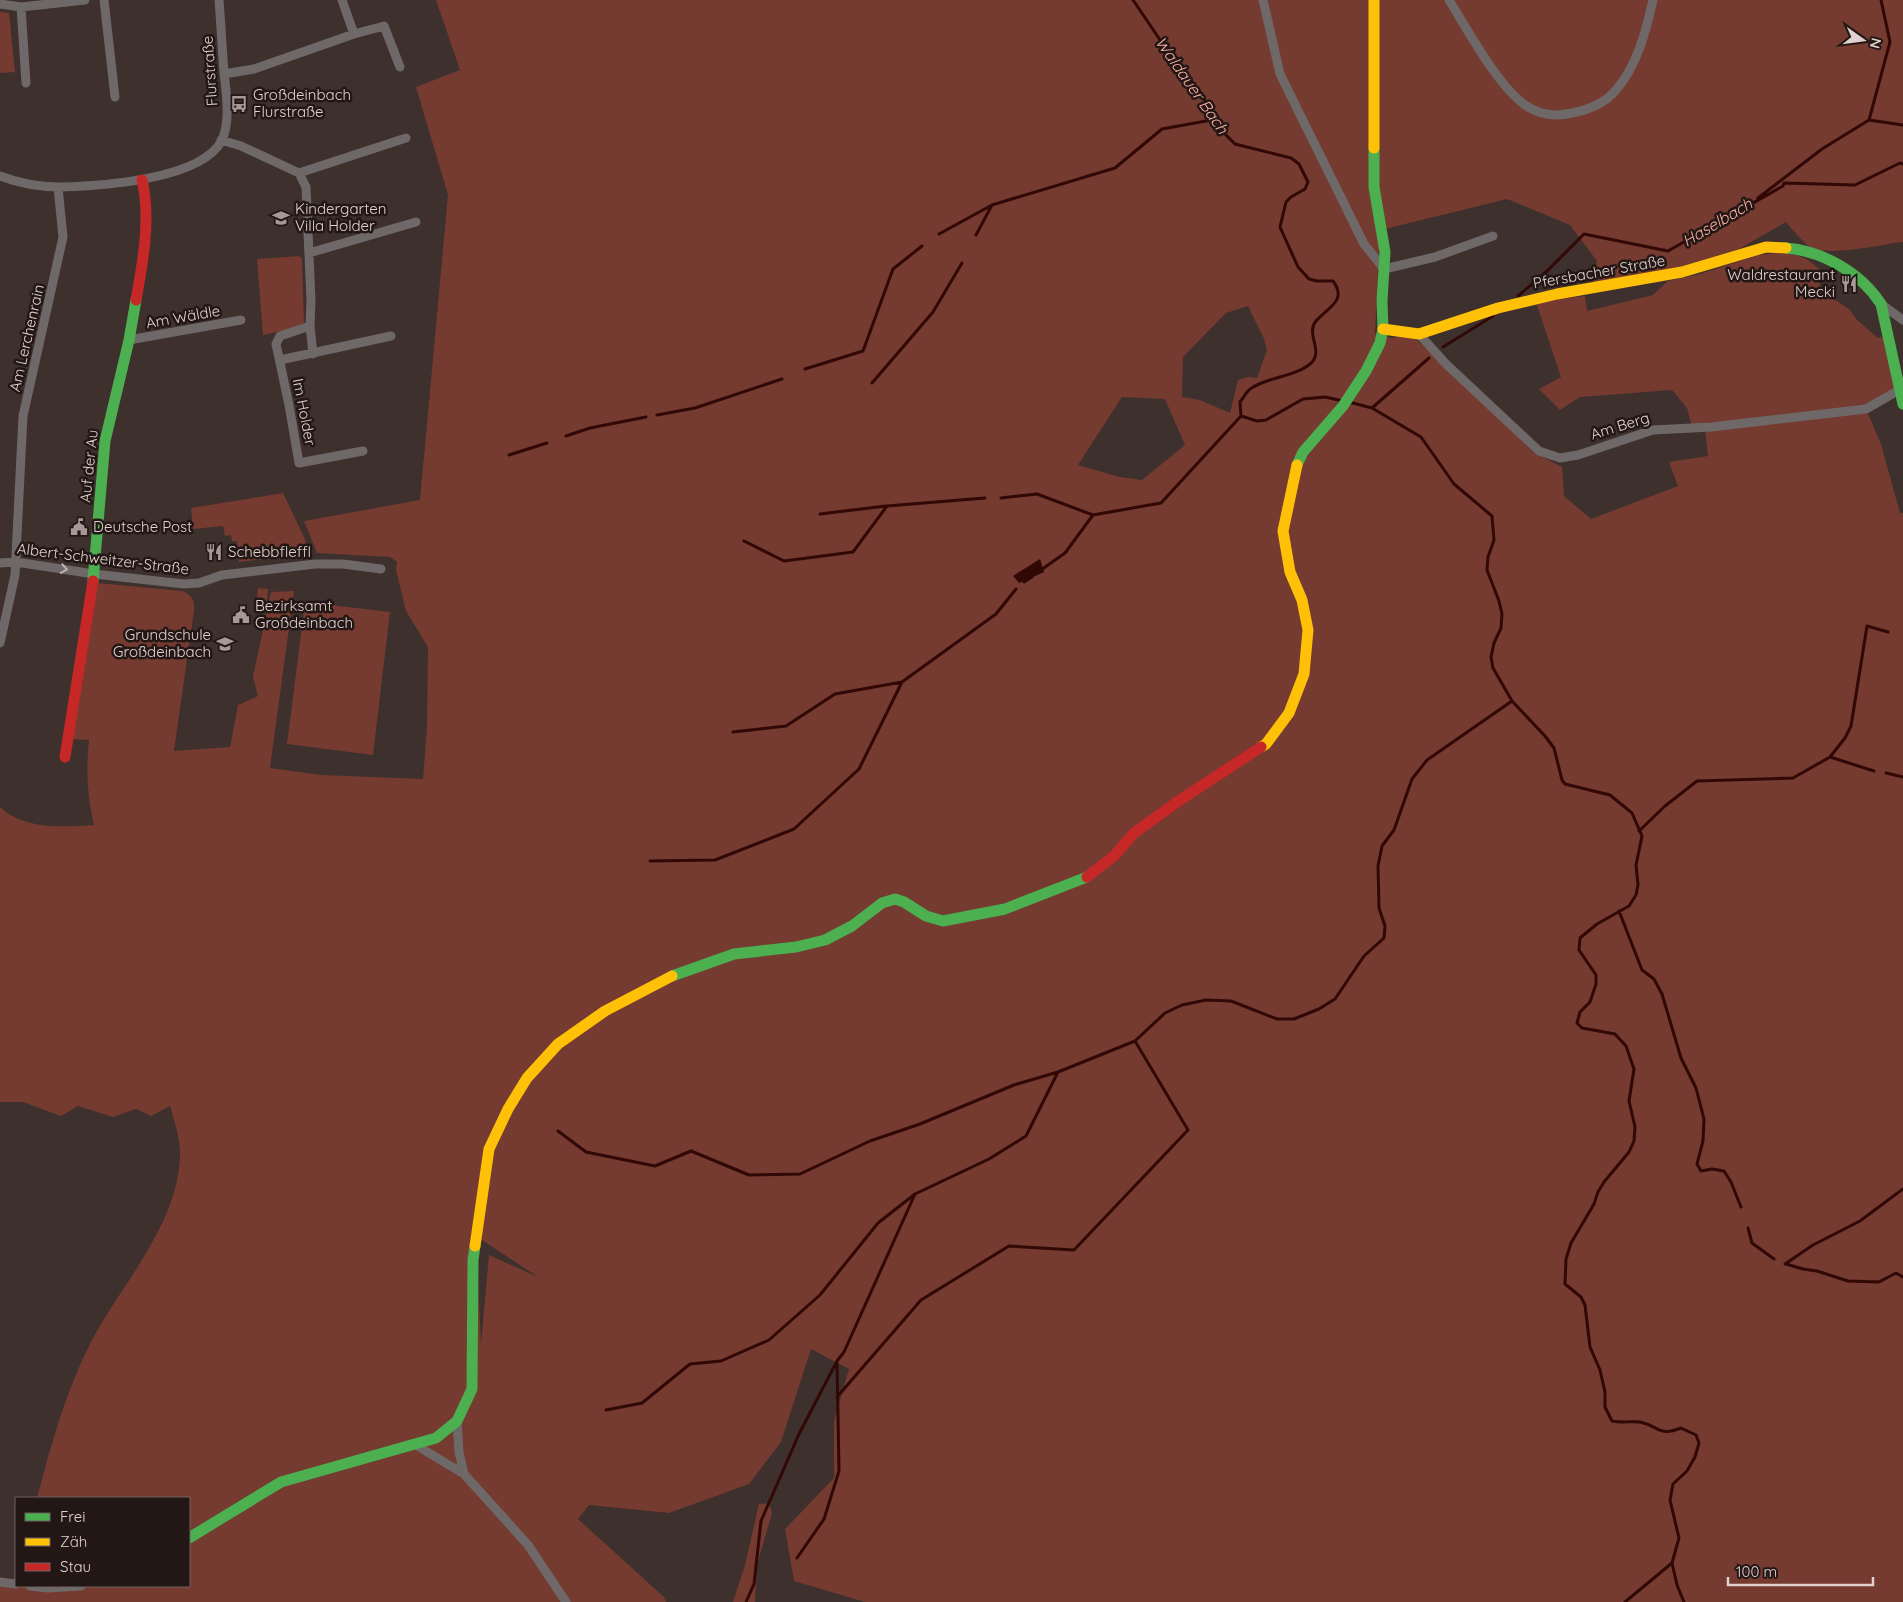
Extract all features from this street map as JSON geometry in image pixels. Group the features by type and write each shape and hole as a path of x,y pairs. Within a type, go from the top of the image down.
{"street":[{"path":"0,4 21,7 85,0"},
{"path":"104,0 115,97"},
{"name":"Flurstraße","path":"219,0 227,115 222,140"},
{"path":"342,0 354,34"},
{"path":"1263,0 1280,74 1364,244 1384,269"},
{"path":"464,1474 458,1452 457,1422 472,1389 473,1260 489,1149 508,1109 527,1078 558,1044 605,1011 669,977 734,954 796,947 824,940 852,926 882,903 888,901 896,899 926,916 943,921 1004,909 1084,879 1114,856 1134,833 1180,800 1266,744 1288,713 1304,674 1308,630 1302,600 1290,572 1283,532 1296,468 1303,452 1346,402 1366,372 1380,343 1383,329 1384,238 1374,187 1374,0"},
{"path":"1449,0 1508,89 1533,110 1554,115 1578,112 1604,100 1615,92 1628,73 1642,41 1653,0"},
{"path":"21,7 26,83"},
{"path":"224,74 254,69 354,34 384,26 400,67"},
{"path":"299,173 406,138"},
{"path":"0,176 27,184 58,187 142,180 177,171 203,160 222,140 241,146 299,173 306,187 310,326 313,354"},
{"name":"Auf der Au","path":"65,757 94,574 105,441 129,340 142,265 146,198 142,180"},
{"name":"Am Lerchenrain","path":"0,643 15,575 23,416 63,237 58,187"},
{"path":"309,253 416,222"},
{"path":"1384,269 1435,257 1493,236"},
{"name":"Pfersbacher Straße","path":"1383,329 1419,334 1515,304 1557,294 1682,272 1766,247 1794,249 1820,254 1860,278 1872,290 1881,304 1902,388 1903,404"},
{"path":"1881,304 1903,320"},
{"name":"Am Wäldle","path":"129,340 242,320"},
{"name":"Im Holder","path":"310,326 280,336 276,344 299,463 363,451"},
{"name":"Am Berg","path":"1419,334 1445,362 1539,450 1560,458 1578,455 1653,430 1711,427 1866,409 1902,388"},
{"name":"Im Holder","path":"280,360 391,336"},
{"name":"Albert-Schweitzer-Straße","path":"0,563 16,562 94,574 184,584 199,583 222,575 315,564 350,565 381,569"},
{"path":"190,1537 281,1482 436,1438 457,1422"},
{"path":"414,1444 464,1474 528,1545 566,1602"},
{"path":"0,1582 15,1584"},
{"path":"39,1587 64,1587"}],"shaded area":[{"path":"436,0 1903,0 1903,242 1839,251 1826,251 1815,249 1804,243 1786,222 1739,249 1676,268 1593,284 1597,261 1570,225 1507,199 1377,231 1379,249 1375,334 1392,338 1405,335 1417,340 1485,403 1533,452 1562,467 1564,496 1591,519 1678,486 1669,462 1708,456 1705,430 1867,411 1881,444 1900,513 1903,513 1903,1602 865,1602 794,1581 785,1529 834,1478 834,1421 849,1369 811,1349 781,1442 749,1484 669,1513 589,1505 578,1519 664,1597 666,1602 0,1602 0,1585 12,1587 15,1576 15,1587 190,1587 190,1497 37,1497 59,1420 81,1363 103,1321 147,1252 171,1203 178,1177 180,1150 170,1106 151,1116 136,1109 113,1117 78,1106 61,1116 23,1102 0,1102 0,807 21,820 32,823 57,826 94,825 88,783 89,740 71,739 98,583 182,591 188,594 193,601 194,611 174,751 230,747 238,705 258,696 253,677 271,592 294,591 270,768 322,775 423,779 427,726 428,647 406,611 396,570 397,562 390,557 317,553 304,521 420,500 448,195 416,87 460,70","holes":["1248,306 1264,339 1267,350 1257,378 1248,377 1238,380 1230,413 1200,400 1182,397 1183,357 1226,313","1122,397 1165,399 1185,445 1142,480 1120,477 1078,465","1040,560 1044,572 1019,583","476,1236 538,1277 489,1255 481,1344"]},
{"path":"0,12 9,13 15,72 0,73"},
{"path":"1777,253 1800,256 1820,269 1816,273 1822,291 1849,309 1857,320 1878,338 1885,336 1896,389 1866,406 1692,427 1687,408 1672,390 1580,397 1560,410 1539,389 1561,377 1536,302 1585,296 1587,311 1653,295 1668,281 1700,274 1759,255"},
{"path":"299,256 302,258 304,323 299,327 263,335 257,259"},
{"path":"283,493 305,539 307,546 305,554 239,562 237,541 232,541 231,535 225,536 223,526 193,529 191,508"},
{"path":"1040,559 1044,572 1019,583 1013,576"},
{"path":"258,588 268,589 266,608 256,607"},
{"path":"305,602 390,612 373,755 287,744"},
{"path":"769,1503 772,1513 757,1565 755,1602 733,1602 745,1565 759,1504"}],"waterway":[{"name":"Waldauer Bach","path":"1133,0 1173,59 1200,92 1225,134 1235,144 1291,158 1299,164 1308,182 1305,189 1286,202 1280,227 1298,267 1309,279 1333,281 1337,288 1338,294 1334,304 1313,326 1316,349 1314,359 1310,364 1296,372 1262,383 1249,390 1240,402 1241,416 1257,421 1266,420 1303,399 1325,397 1343,401"},
{"path":"1758,198 1822,149 1869,120 1890,42 1881,0"},
{"path":"939,234 992,205 1115,168 1162,129 1217,119"},
{"path":"1869,120 1903,125"},
{"name":"Haselbach","path":"1518,296 1546,272 1584,234 1668,251 1783,186 1784,183 1855,185 1900,163 1903,164"},
{"path":"976,235 992,205"},
{"path":"805,369 863,351 893,269 922,246"},
{"path":"872,383 933,312 962,263"},
{"name":"Haselbach","path":"1443,347 1493,316"},
{"name":"Haselbach","path":"1372,408 1429,358"},
{"path":"657,415 695,408 782,379"},
{"name":"Waldauer Bach","path":"1349,402 1372,408 1421,437 1454,484 1492,516 1494,540 1488,557 1487,570 1502,614 1501,628 1494,643 1491,657 1493,668 1512,701 1554,748 1562,780 1565,784 1610,795 1632,813 1642,836 1636,865 1638,885 1636,895 1629,906 1597,924 1580,938 1579,950 1596,975 1596,984 1590,1002 1580,1012 1577,1023 1582,1028 1615,1034 1626,1046 1634,1069 1629,1101 1635,1127 1634,1141 1629,1152 1604,1182 1594,1204 1571,1243 1566,1259 1565,1284 1581,1297 1585,1305 1590,1347 1600,1370 1605,1392 1605,1407 1612,1421 1640,1422 1663,1431 1681,1428 1696,1435 1699,1443 1695,1457 1687,1471 1673,1484 1670,1500 1679,1538 1672,1563 1677,1585 1684,1602"},
{"path":"1001,498 1037,494 1093,515 1161,503 1241,416"},
{"path":"566,436 590,428 646,417"},
{"path":"509,455 547,443"},
{"path":"744,541 784,561 853,552 887,506 985,498"},
{"path":"820,514 886,506"},
{"path":"1041,570 1065,553 1093,515"},
{"path":"1024,582 1032,577"},
{"path":"650,861 715,860 794,829 859,769 902,682 996,614 1016,589"},
{"path":"1639,831 1665,806 1697,781 1793,778 1830,757 1845,738 1851,726 1867,626 1888,632"},
{"path":"733,732 786,726 835,694 902,682"},
{"path":"558,1131 586,1152 655,1166 691,1151 749,1175 800,1174 870,1141 920,1124 1014,1085 1058,1072 1135,1041 1165,1013 1182,1005 1206,1000 1231,1001 1277,1019 1294,1019 1319,1009 1335,999 1364,956 1384,938 1385,926 1379,908 1378,866 1382,846 1394,830 1412,779 1427,760 1512,701"},
{"path":"1830,757 1874,771"},
{"path":"1886,773 1903,777"},
{"path":"1619,911 1642,970 1654,979 1662,994 1681,1058 1696,1088 1704,1119 1703,1141 1697,1164 1701,1171 1712,1169 1724,1171 1731,1182 1741,1207"},
{"path":"837,1397 921,1300 1009,1246 1074,1250 1188,1130 1135,1041"},
{"path":"606,1410 642,1403 690,1364 721,1361 769,1340 820,1295 878,1223 915,1194 989,1159 1026,1136 1058,1072"},
{"path":"1785,1264 1813,1245 1860,1221 1903,1189"},
{"path":"746,1602 754,1584 761,1521 799,1434 837,1361 844,1352 915,1194"},
{"path":"1748,1228 1752,1243 1774,1259"},
{"path":"1786,1264 1848,1281 1879,1282 1896,1273 1903,1277"},
{"path":"797,1558 824,1519 839,1471 837,1362"},
{"path":"1625,1602 1672,1563"}],"traffic: fast":[{"path":"1297,465 1303,452 1343,406 1366,371 1380,343 1383,329 1382,301 1385,252 1374,187 1374,148"},
{"path":"1786,248 1800,250 1827,259 1852,273 1873,293 1881,304 1903,404"},
{"path":"93,581 105,441 129,340 136,300"},
{"path":"672,976 734,954 796,947 825,940 852,926 882,903 895,899 904,902 926,916 943,921 1005,909 1087,877"},
{"path":"190,1537 281,1482 436,1438 457,1421 472,1389 473,1260 475,1246"}],"traffic: slow":[{"path":"1374,0 1374,148"},
{"path":"1383,329 1419,334 1498,308 1557,294 1682,272 1766,247 1786,248"},
{"path":"1261,747 1266,744 1289,713 1304,674 1308,630 1302,600 1290,572 1283,531 1297,465"},
{"path":"475,1246 489,1149 508,1109 527,1078 558,1044 605,1011 672,976"}],"traffic: jam":[{"path":"136,300 146,225 145,195 142,180"},
{"path":"65,757 93,581"},
{"path":"1087,877 1114,856 1134,833 1180,800 1261,747"}],"place":[{"name":"Großdeinbach Flurstraße","path":"239,104"},
{"name":"Kindergarten Villa Holder","path":"281,218"},
{"name":"Waldrestaurant Mecki","path":"1849,284"},
{"name":"Deutsche Post","path":"79,527"},
{"name":"Schebbfleffl","path":"214,552"},
{"name":"Bezirksamt Großdeinbach","path":"241,615"},
{"name":"Grundschule Großdeinbach","path":"225,644"}]}
